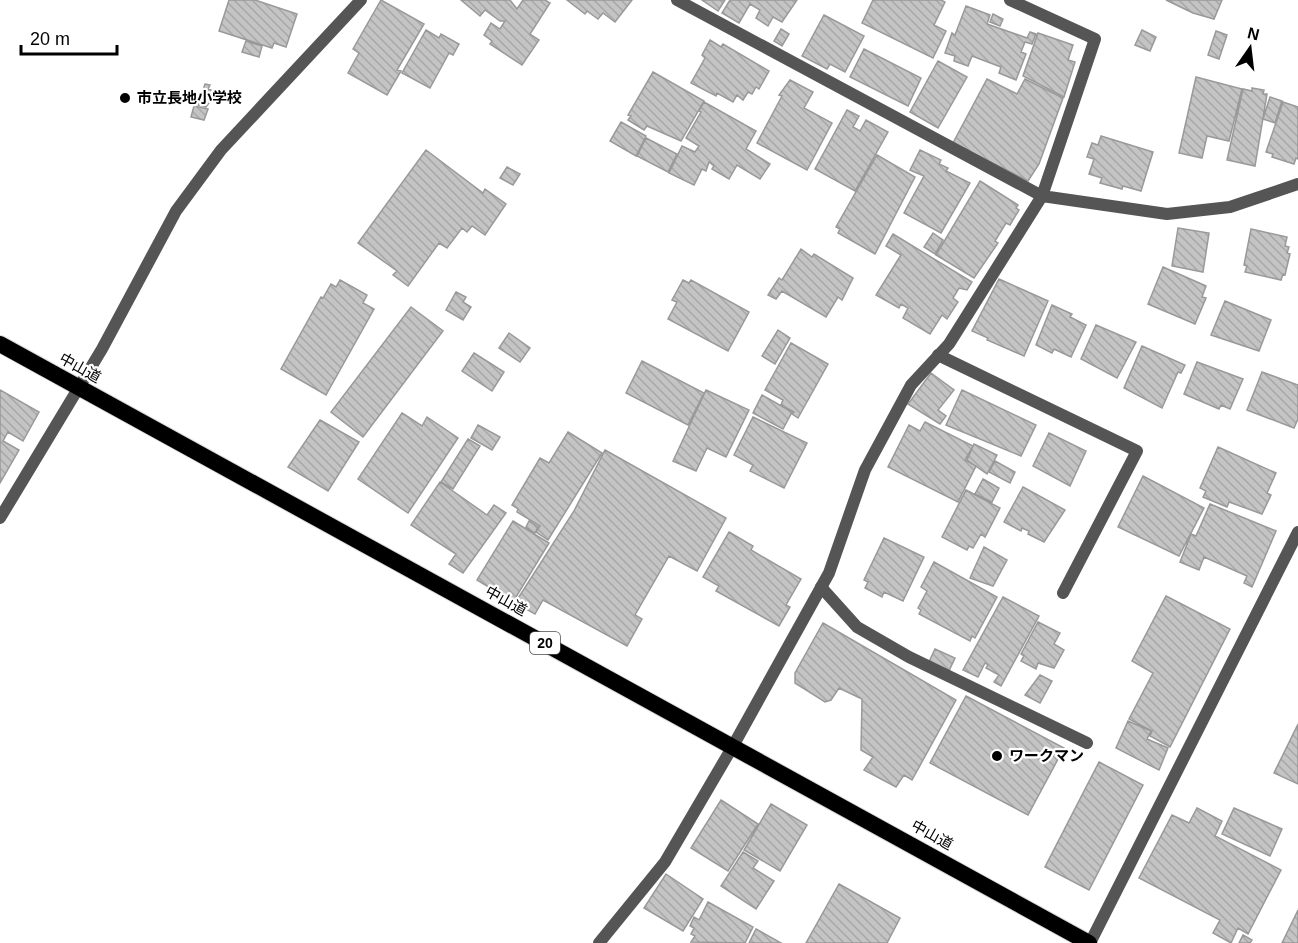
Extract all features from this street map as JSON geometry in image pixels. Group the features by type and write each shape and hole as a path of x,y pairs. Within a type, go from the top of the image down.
{"highway":[{"name":"中山道","path":"0,344 1090,943"}],"street":[{"path":"0,518 102,349 176,211 221,150 361,0"},
{"path":"677,0 1042,196 1167,214 1230,207 1298,184"},
{"path":"599,943 665,862 734,746 829,573 865,470 910,385 949,344 1042,196 1095,39 1010,0"},
{"path":"939,355 1137,451 1063,593"},
{"path":"1090,943 1298,532"},
{"path":"821,588 857,627 909,657 1087,743"}],"building":[{"path":"229,0 255,0 297,14 286,47 274,43 272,48 219,31"},
{"path":"381,0 424,24 397,70 401,71 387,95 348,73 359,53 353,49"},
{"path":"461,0 510,0 517,9 523,0 545,0 550,3 530,34 539,40 522,65 490,44 492,41 484,35 491,23 500,29 505,21 500,21 485,10 480,16"},
{"path":"567,0 632,0 615,22 603,13 598,19 587,11 585,14"},
{"path":"702,0 725,0 718,11"},
{"path":"730,0 797,0 782,22 773,17 768,26 756,18 760,10 750,4 739,23 722,13"},
{"path":"873,0 941,0 945,2 934,25 946,31 933,58 862,23"},
{"path":"1166,0 1222,0 1214,19 1193,13"},
{"path":"966,6 990,15 987,24 1027,38 1030,32 1036,34 1032,44 1025,42 1021,52 1026,54 1016,80 999,73 1001,67 972,56 968,66 954,61 955,56 945,53"},
{"path":"993,14 1003,19 1000,26 990,22"},
{"path":"824,15 864,36 845,72 830,64 827,69 802,56"},
{"path":"781,29 789,34 782,46 774,41"},
{"path":"426,30 439,38 441,34 459,44 453,55 449,53 430,88 402,73"},
{"path":"1142,30 1156,37 1150,51 1135,45"},
{"path":"1216,31 1227,35 1219,59 1208,55"},
{"path":"1038,33 1073,45 1068,60 1075,62 1064,97 1023,76"},
{"path":"710,40 721,47 723,44 769,71 759,89 756,87 752,94 748,92 743,100 737,95 733,102 691,83 705,58 702,55"},
{"path":"246,41 262,46 259,57 242,52"},
{"path":"864,49 921,78 908,106 850,77"},
{"path":"938,61 967,77 938,128 910,112"},
{"path":"653,72 704,101 681,141 647,126 644,130 628,120 631,116 628,115"},
{"path":"1196,77 1242,89 1229,141 1207,136 1202,158 1179,153"},
{"path":"987,79 1017,94 1025,79 1063,98 1039,164 1028,181 953,143"},
{"path":"790,80 813,92 804,108 832,123 807,170 757,143 782,96 779,95"},
{"path":"205,84 210,85 208,89 211,90 206,107 198,105"},
{"path":"1252,88 1264,90 1263,94 1267,94 1255,166 1227,160 1243,89 1252,91"},
{"path":"1270,97 1282,101 1275,123 1263,119"},
{"path":"704,102 756,131 746,149 770,164 760,179 737,165 729,179 712,169 714,166 709,162 706,171 702,169 694,185 669,173 682,146 695,152 699,146 686,138"},
{"path":"1283,102 1298,107 1298,159 1296,158 1294,164 1272,157 1273,154 1266,152"},
{"path":"194,106 208,109 204,120 191,117"},
{"path":"847,110 859,116 853,127 860,131 866,120 888,132 855,191 815,169"},
{"path":"621,122 646,136 636,156 610,141"},
{"path":"1101,136 1153,152 1141,191 1100,183 1102,178 1089,174 1094,159 1087,157 1092,143 1098,145"},
{"path":"646,138 677,154 668,172 637,156"},
{"path":"426,150 483,193 485,189 506,204 485,235 472,226 467,232 462,228 447,248 439,243 408,286 393,275 397,271 358,243"},
{"path":"920,150 941,160 939,164 948,168 946,171 970,183 941,233 904,213 924,176 910,170"},
{"path":"877,155 915,177 875,254 838,233 840,229 836,227"},
{"path":"507,167 520,174 513,185 500,178"},
{"path":"980,181 1018,205 1016,208 1019,210 1010,225 1006,223 995,241 998,243 974,278 936,255"},
{"path":"1178,228 1209,233 1203,272 1172,266"},
{"path":"1251,229 1287,237 1285,246 1289,247 1287,253 1290,254 1285,275 1283,274 1281,280 1245,272 1247,266 1244,265"},
{"path":"933,233 943,240 935,254 924,247"},
{"path":"893,234 972,282 967,290 959,288 953,298 958,302 947,319 942,315 930,334 903,318 908,308 901,304 899,308 876,295 901,255 886,246"},
{"path":"801,249 812,257 814,254 853,278 842,300 838,297 826,317 782,291 776,299 768,295 779,278 782,280"},
{"path":"1163,267 1206,286 1202,297 1206,298 1195,324 1148,304"},
{"path":"999,279 1048,301 1024,356 972,331"},
{"path":"340,280 367,295 363,303 374,309 326,395 281,369 321,297 323,298 331,284 336,287"},
{"path":"683,280 689,283 691,280 749,312 728,351 668,319 677,302 672,300"},
{"path":"456,292 466,297 463,302 471,307 463,320 446,310"},
{"path":"1225,301 1271,320 1259,351 1211,335"},
{"path":"1052,305 1072,314 1070,317 1086,325 1071,357 1054,349 1052,353 1036,345"},
{"path":"411,307 443,331 363,437 331,412"},
{"path":"1096,325 1136,342 1117,378 1081,359"},
{"path":"778,330 790,338 775,364 762,356"},
{"path":"509,333 530,348 520,362 499,348"},
{"path":"791,343 828,364 798,418 792,414 794,412 781,405 783,400 765,390"},
{"path":"1142,346 1185,365 1181,373 1178,372 1162,408 1124,388"},
{"path":"474,353 504,372 492,391 462,371"},
{"path":"642,361 704,393 688,425 626,393"},
{"path":"1197,362 1243,379 1230,409 1221,405 1219,409 1184,394"},
{"path":"1262,372 1298,385 1298,419 1294,428 1247,410"},
{"path":"931,373 954,390 938,410 946,416 940,424 908,404"},
{"path":"0,390 39,412 23,441 8,432 3,441 19,450 0,483"},
{"path":"706,390 749,410 726,457 707,448 696,471 673,461"},
{"path":"962,390 1036,425 1021,456 946,425"},
{"path":"762,395 792,412 783,429 753,413"},
{"path":"402,413 422,426 427,417 458,438 408,513 358,479"},
{"path":"753,417 807,443 784,488 750,471 753,465 734,455"},
{"path":"320,420 359,442 328,491 288,467"},
{"path":"925,422 973,446 965,460 976,466 958,502 888,467 909,425 920,431"},
{"path":"478,425 500,437 492,450 471,438"},
{"path":"568,432 602,453 548,540 536,532 540,526 517,512 518,509 512,505 540,458 549,463"},
{"path":"1049,433 1086,451 1070,486 1033,466"},
{"path":"468,439 480,446 453,489 441,482"},
{"path":"974,444 997,455 987,474 967,460"},
{"path":"1218,447 1276,473 1267,493 1271,495 1262,514 1229,502 1227,507 1203,497 1206,491 1200,488"},
{"path":"605,450 726,518 697,571 669,556 635,615 642,619 627,646 543,600 535,614 515,603 574,511"},
{"path":"995,461 1015,472 1010,483 989,472"},
{"path":"1143,476 1204,508 1179,556 1118,527"},
{"path":"983,479 999,488 992,502 975,494"},
{"path":"440,482 487,515 494,505 506,513 463,573 449,564 456,554 411,525"},
{"path":"1023,487 1065,510 1044,542 1028,534 1029,531 1022,528 1021,531 1004,522"},
{"path":"966,490 1000,508 985,537 981,534 973,548 969,546 967,550 942,537"},
{"path":"1210,504 1276,531 1252,587 1244,583 1247,576 1204,557 1199,570 1180,562 1191,534 1196,536"},
{"path":"513,521 549,543 513,602 477,580"},
{"path":"529,521 538,527 535,533 526,527"},
{"path":"729,532 753,546 751,550 801,579 786,605 790,607 779,626 716,591 719,586 703,577"},
{"path":"884,538 924,557 903,601 884,592 882,597 865,588 868,582 864,580"},
{"path":"984,547 1007,560 993,586 970,578"},
{"path":"934,562 997,597 975,638 972,636 970,641 919,614 921,610 918,608 927,591 921,587"},
{"path":"1166,596 1230,629 1170,747 1150,736 1152,731 1129,719 1153,673 1132,661"},
{"path":"1003,597 1039,616 1001,686 994,682 999,675 986,668 988,665 985,663 978,677 963,670"},
{"path":"1038,622 1060,633 1054,644 1064,650 1054,668 1038,663 1036,669 1021,661 1024,656 1021,654"},
{"path":"823,623 956,700 912,780 904,775 896,787 864,770 873,757 861,750 862,699 839,688 831,700 825,702 795,683 795,673"},
{"path":"935,649 955,658 948,673 928,664"},
{"path":"1040,675 1052,681 1040,703 1025,695"},
{"name":"ワークマン","path":"966,696 1064,748 1028,815 930,763"},
{"path":"1128,721 1151,731 1147,739 1168,748 1159,770 1116,748"},
{"path":"1298,724 1298,784 1274,773"},
{"path":"1099,762 1143,785 1089,890 1045,867"},
{"path":"721,800 758,824 728,871 691,848"},
{"path":"771,804 807,825 780,871 744,850"},
{"path":"1197,808 1222,821 1215,836 1281,870 1248,934 1238,928 1231,943 1213,933 1220,920 1139,878 1172,815 1189,823"},
{"path":"1234,808 1282,829 1270,856 1222,834"},
{"path":"743,852 758,861 753,868 774,881 756,909 721,886"},
{"path":"666,874 703,899 683,931 644,908"},
{"path":"839,884 900,918 887,943 806,943"},
{"path":"708,902 753,927 745,943 691,942 695,936 691,934 694,928 690,926 694,917 699,920"},
{"path":"1298,910 1298,943 1282,943"},
{"path":"756,929 781,943 749,943"},
{"path":"1243,935 1252,940 1250,943 1239,943"}],"place":[{"name":"市立長地小学校","path":"125,98"},
{"name":"ワークマン","path":"997,756"}]}
